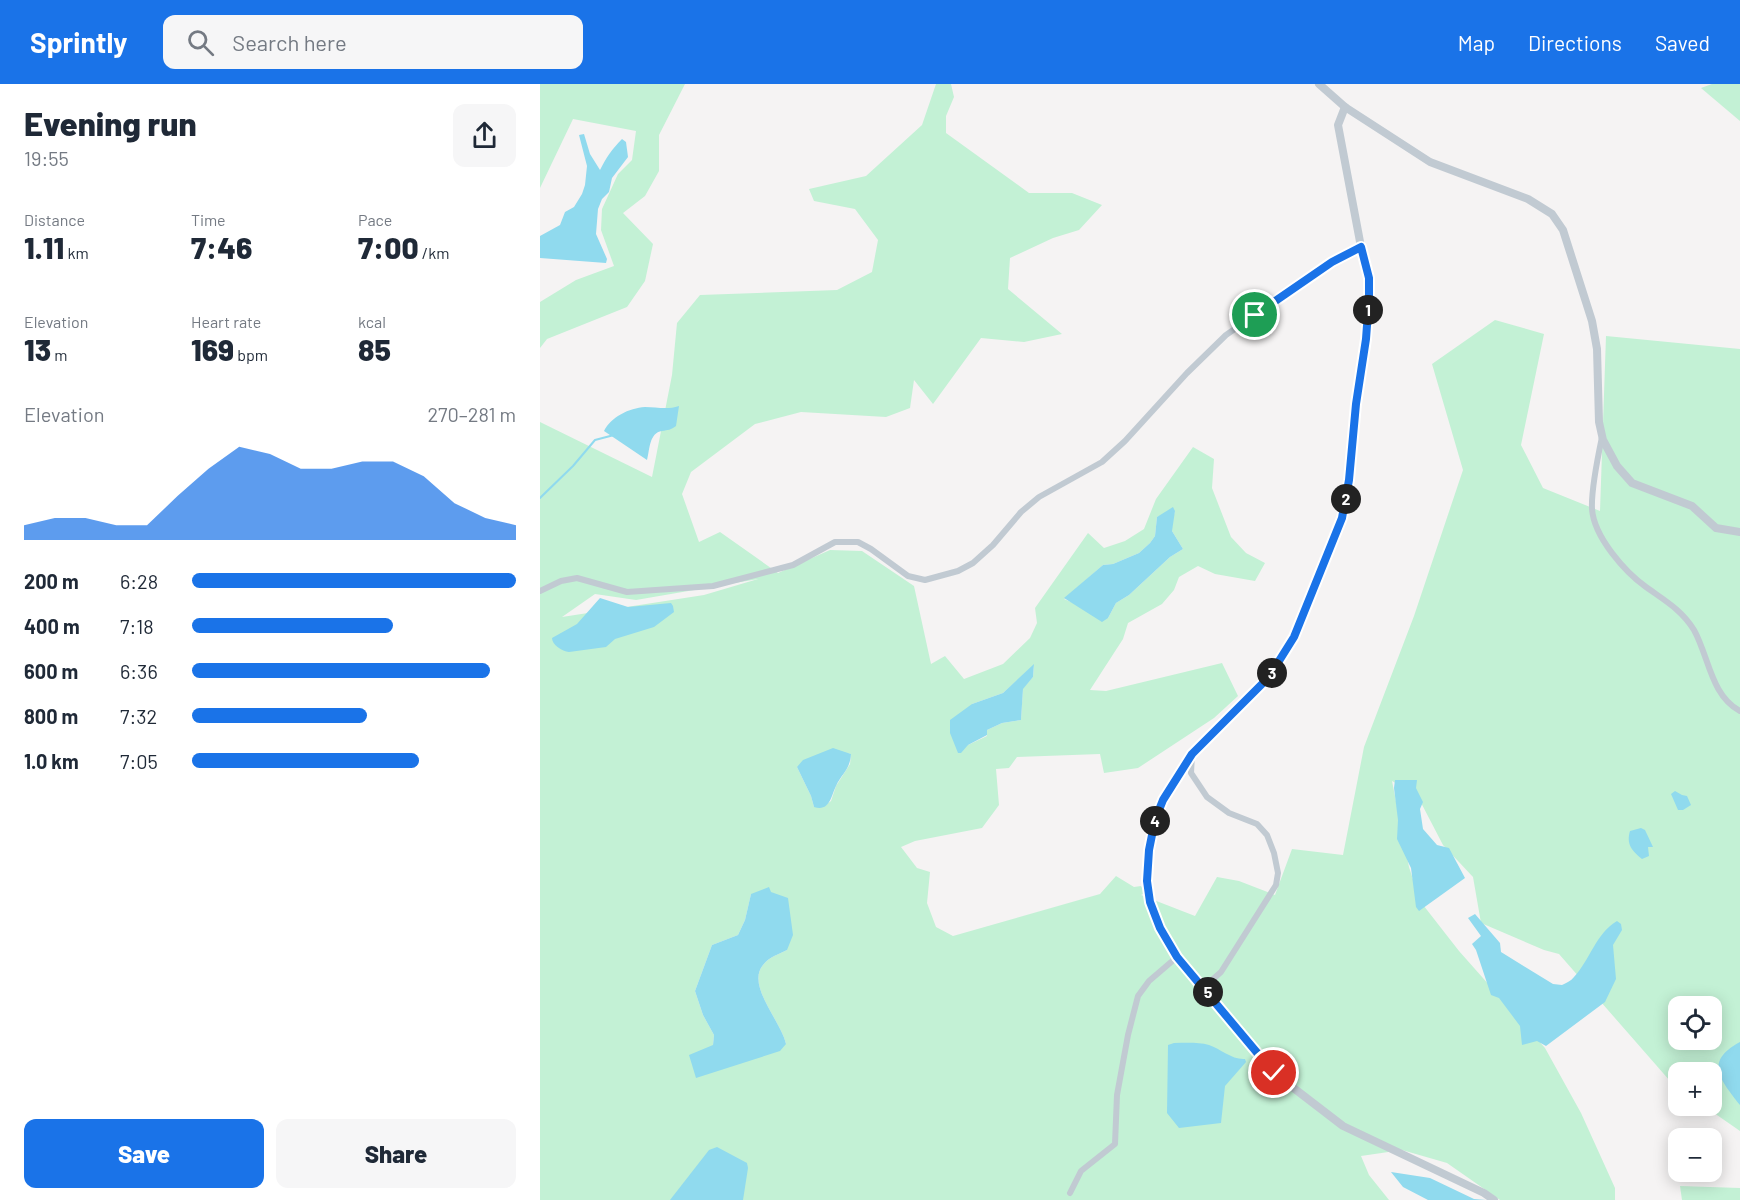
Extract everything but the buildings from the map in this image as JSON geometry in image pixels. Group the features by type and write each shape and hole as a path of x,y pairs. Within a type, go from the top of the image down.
{"street":[{"path":"1319,84 1345,107 1430,162 1528,199 1552,214 1563,230 1592,321 1597,349 1599,422 1602,436 1617,466 1632,483 1692,506 1716,528 1740,532"},
{"path":"1345,107 1338,125 1369,278 1369,298 1349,480 1342,518 1294,637 1269,677 1192,754 1163,800 1155,820 1149,850 1147,881 1150,902 1160,928 1177,957 1274,1073 1343,1126 1484,1193 1494,1200"},
{"path":"540,591 561,581 577,578 627,592 713,586 793,564 835,542 858,542 908,576 925,580 958,572 973,563 993,545 1020,512 1039,496 1102,462 1226,335 1332,262 1361,247"},
{"path":"1602,436 1592,509 1596,527 1605,543 1632,577 1670,603 1686,618 1701,645 1720,694 1731,707 1740,711"},
{"path":"1192,754 1191,773 1198,786 1218,806 1257,824 1271,844 1278,873 1276,885 1221,972 1204,987"},
{"path":"1070,1193 1081,1171 1115,1144 1117,1095 1138,996 1149,981 1177,957"}],"green space":[{"path":"540,84 685,84 659,135 659,171 645,196 623,213 653,244 645,281 627,307 547,339 540,348 540,302 576,280 614,266 601,230 602,209 618,174 632,160 636,131 573,119 540,188"},
{"path":"936,84 951,84 954,97 946,116 946,133 1029,193 1072,193 1102,205 1079,230 1053,238 1010,258 1008,289 1062,334 1024,342 981,338 933,404 914,380 910,408 886,417 801,412 755,424 691,472 682,494 699,542 720,532 778,573 830,550 862,551 914,586 931,664 945,656 964,679 1003,664 1030,638 1037,623 1035,608 1088,533 1104,548 1125,541 1144,529 1156,499 1193,447 1214,459 1212,488 1231,537 1246,553 1265,563 1255,581 1215,574 1198,566 1179,577 1174,590 1162,604 1128,623 1123,639 1090,690 1106,691 1222,663 1238,696 1214,718 1138,768 1104,773 1100,754 1017,757 1009,768 996,769 999,805 982,828 915,841 901,847 917,868 930,872 927,903 936,927 953,936 1100,894 1116,876 1134,887 1141,886 1145,893 1141,895 1195,916 1217,877 1239,881 1275,895 1292,849 1343,855 1364,747 1414,616 1463,470 1432,364 1495,320 1544,334 1521,445 1543,488 1600,511 1606,336 1740,349 1740,1131 1718,1116 1722,1116 1722,1062 1668,1062 1668,1079 1559,954 1544,950 1481,923 1473,877 1443,845 1417,795 1392,781 1409,867 1420,901 1459,951 1545,1048 1581,1113 1615,1188 1615,1200 1500,1200 1447,1163 1402,1150 1361,1156 1369,1175 1389,1200 540,1200 540,422 652,477 672,375 677,323 700,295 837,290 872,272 878,240 855,209 814,201 809,189 866,176 922,125","holes":["1175,511 1172,531 1183,549 1170,557 1129,595 1116,603 1108,618 1064,599 1103,565 1113,564 1139,553 1155,536 1157,517","758,579 704,595 562,617 595,594 636,600","1034,665 1033,677 1023,688 1021,720 1002,723 987,730 987,736 968,745 972,704 1003,693","841,752 851,754 850,764 836,786 831,801 823,807 814,807 797,767","751,894 787,950 765,962 759,973 761,993 786,1044 713,1045 714,1035 703,1015 695,991 712,945 738,935 745,920"]},
{"path":"1712,84 1740,84 1740,121 1701,88"},
{"path":"1680,1186 1740,1188 1740,1200 1682,1200"}],"water":[{"path":"584,134 590,154 600,170 618,143 622,139 626,142 628,157 612,178 609,192 602,199 598,209 596,234 607,259 606,263 540,258 540,236 560,225 565,212 574,207 582,194 587,166 579,135"},
{"path":"679,406 676,426 658,432 652,438 647,460 604,431 621,414 633,409"},
{"path":"1173,507 1175,511 1172,531 1183,549 1170,557 1129,595 1116,603 1108,618 1102,622 1064,598 1103,565 1113,564 1139,553 1155,536 1157,517"},
{"path":"600,598 628,607 671,603 674,612 654,627 615,639 606,647 569,652 561,649 552,641 552,638 577,624"},
{"path":"1034,664 1033,677 1023,689 1021,720 1002,723 987,730 987,735 958,753 950,733 950,720 972,704 1003,693"},
{"path":"833,748 851,754 849,764 827,805 814,807 797,767 803,760"},
{"path":"1395,780 1417,780 1416,788 1423,802 1420,809 1423,829 1437,845 1449,848 1465,878 1419,911 1416,907 1411,868 1397,839"},
{"path":"1675,791 1687,796 1691,805 1678,810 1671,794"},
{"path":"1641,828 1645,830 1653,847 1648,847 1649,856 1642,859 1629,843 1630,831"},
{"path":"769,887 771,892 788,898 793,935 787,950 765,962 759,973 759,983 761,993 786,1044 780,1051 696,1078 689,1055 713,1045 714,1035 703,1015 695,991 712,945 738,935 745,920 751,894"},
{"path":"1475,914 1500,943 1501,952 1553,984 1562,985 1574,977 1604,932 1617,921 1621,924 1622,930 1613,945 1616,979 1605,1002 1546,1046 1537,1041 1522,1045 1520,1026 1499,998 1491,995 1472,944 1481,936 1468,918"},
{"path":"1740,1042 1740,1105 1722,1079 1722,1062 1720,1062 1729,1049"},
{"path":"1174,1043 1205,1044 1236,1058 1245,1059 1246,1062 1225,1086 1221,1123 1179,1128 1167,1113 1168,1045"},
{"path":"717,1147 747,1163 743,1200 670,1200 709,1150"},
{"path":"1391,1172 1430,1178 1474,1199 1486,1200 1428,1200 1403,1187"}],"waterway":[{"path":"540,498 573,466 595,440 614,435"}],"route":[{"path":"1255,315 1332,262 1361,247 1369,278 1369,298 1349,480 1342,518 1294,637 1269,677 1192,754 1177,776 1155,820 1149,850 1147,881 1150,902 1160,928 1177,957 1274,1073"}]}
